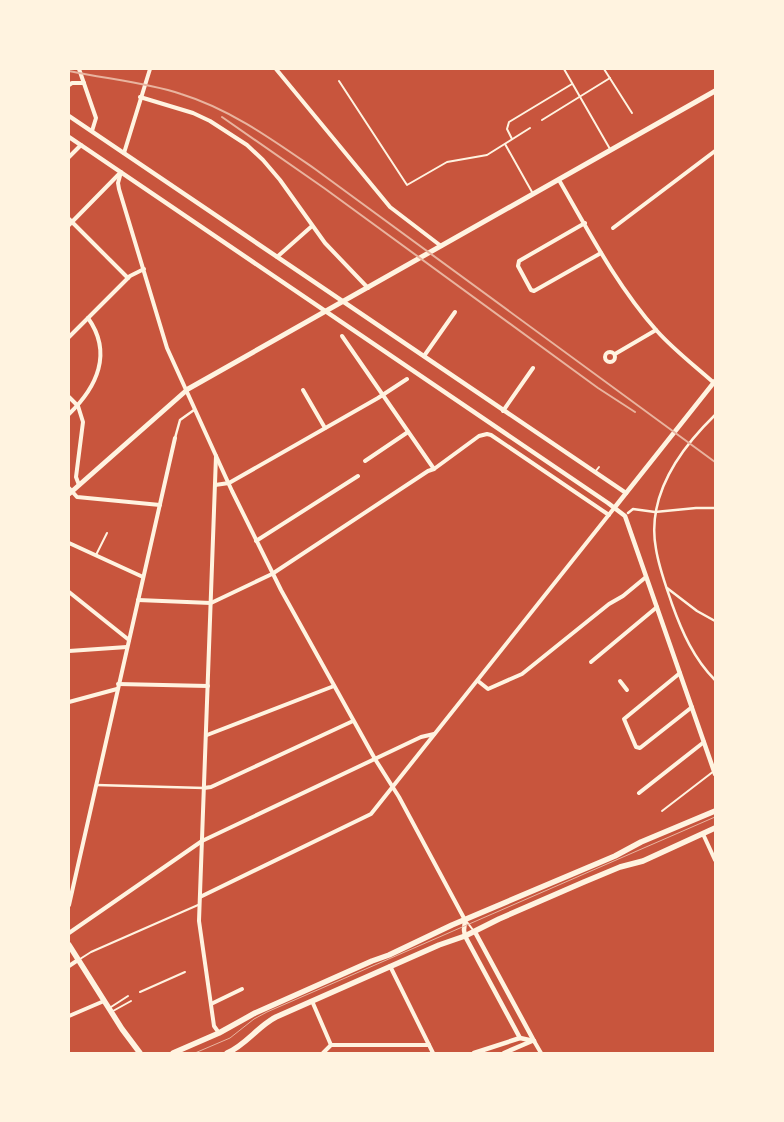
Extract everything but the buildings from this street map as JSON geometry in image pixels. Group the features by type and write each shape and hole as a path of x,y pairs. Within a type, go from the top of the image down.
{"main road":[{"path":"70,491 186,391 715,92"},
{"path":"173,1053 219,1033 255,1013 715,811"},
{"path":"231,1053 270,1020 374,975 390,966 465,936 593,878 620,867 643,861 715,828"},
{"path":"69,945 134,1050 140,1053"}],"street":[{"path":"79,69 96,118 92,131"},
{"path":"124,154 150,69"},
{"path":"276,69 390,207 441,246"},
{"path":"69,85 72,83 84,83"},
{"path":"140,98 193,113 247,145 280,180 325,243 368,288"},
{"path":"69,116 504,411 597,469 626,493"},
{"path":"69,137 615,507 625,516 715,772"},
{"path":"69,157 81,145"},
{"path":"613,228 715,151"},
{"path":"121,172 70,222 128,278"},
{"path":"121,172 118,183 119,189 144,269 159,326 194,410 272,574 465,920 465,936 520,1038"},
{"path":"200,897 372,814 715,382 689,362 656,330 619,283 559,180"},
{"path":"584,224 519,261 518,266 531,290 533,291 602,253"},
{"path":"277,257 312,226"},
{"path":"69,337 128,278 144,269"},
{"path":"424,356 455,312"},
{"path":"69,414 93,384 100,360 97,336 88,318"},
{"path":"614,354 656,330"},
{"path":"342,336 434,469"},
{"path":"504,411 533,368"},
{"path":"215,485 229,484 382,396 407,379"},
{"path":"303,390 325,428"},
{"path":"69,397 78,405 82,422 76,477 79,485"},
{"path":"69,904 175,438 180,420 194,410"},
{"path":"715,415 693,438 676,460 670,470 655,512 656,549 666,587 690,648 715,680"},
{"path":"365,461 408,432"},
{"path":"138,600 211,603 272,574 428,471 434,469 479,436 489,434 609,515"},
{"path":"216,454 199,921 214,1026 219,1033"},
{"path":"256,541 358,476"},
{"path":"70,491 77,496 160,505"},
{"path":"628,513 633,509 655,512 715,508"},
{"path":"69,543 143,577"},
{"path":"478,681 488,689 522,674 646,576"},
{"path":"666,587 697,611 715,621"},
{"path":"69,592 129,640"},
{"path":"591,662 657,607"},
{"path":"69,651 127,647"},
{"path":"680,672 624,719 636,747 640,748 692,707"},
{"path":"620,681 627,690"},
{"path":"69,702 118,686 208,686"},
{"path":"207,735 334,686"},
{"path":"96,785 211,787 353,721"},
{"path":"69,932 202,841 422,737 434,734"},
{"path":"639,793 704,742"},
{"path":"703,834 715,860"},
{"path":"474,932 541,1053"},
{"path":"69,966 78,960"},
{"path":"390,966 433,1053"},
{"path":"211,1004 242,989"},
{"path":"69,1016 104,1000"},
{"path":"312,1001 331,1045"},
{"path":"474,1053 520,1038 534,1041"},
{"path":"504,1053 534,1041"},
{"path":"324,1053 331,1045 429,1045"}],"lane":[{"path":"564,69 611,150"},
{"path":"604,69 632,113"},
{"path":"542,120 610,78"},
{"path":"339,81 407,185 447,162 484,156 530,128"},
{"path":"512,139 507,129 509,122 572,84"},
{"path":"505,144 534,194"},
{"path":"96,556 106,533"},
{"path":"662,811 715,772"},
{"path":"78,960 91,952 200,904"},
{"path":"465,920 474,932"},
{"path":"140,992 185,972"},
{"path":"110,1010 128,996"},
{"path":"110,1010 131,1001"}],"tram line":[{"path":"195,1053 230,1038 254,1019 267,1012 715,817"}],"railway":[{"path":"69,71 181,94 217,108 251,126 315,169 715,462"},
{"path":"222,117 324,188 598,388 635,412"}]}
